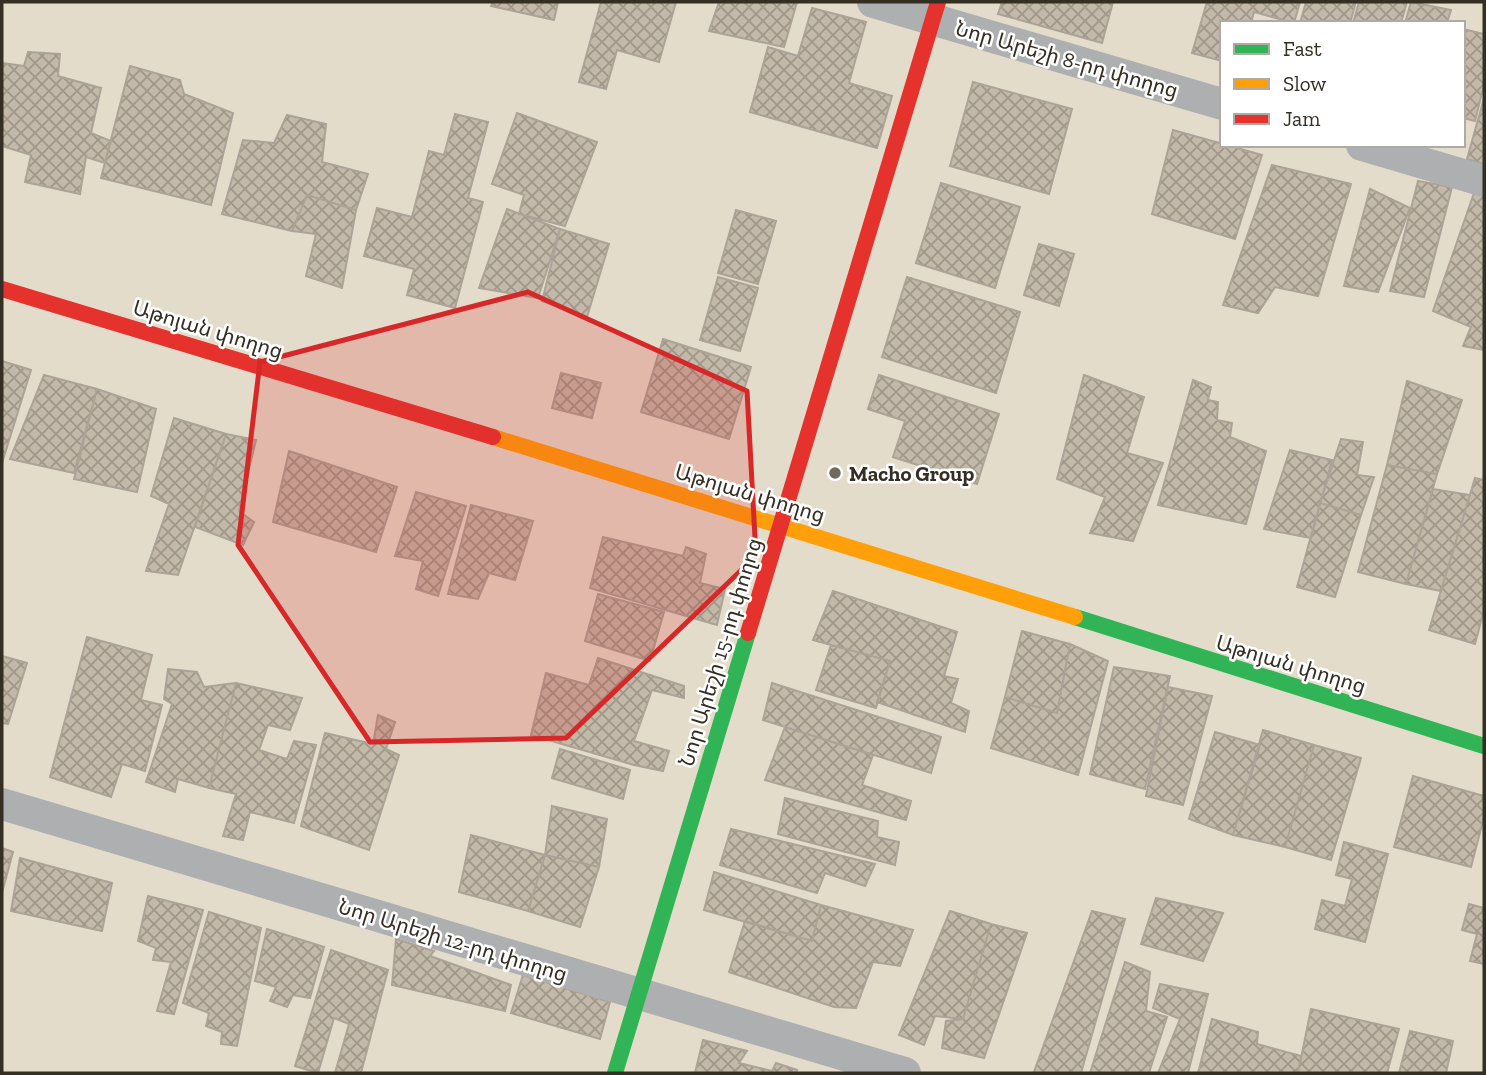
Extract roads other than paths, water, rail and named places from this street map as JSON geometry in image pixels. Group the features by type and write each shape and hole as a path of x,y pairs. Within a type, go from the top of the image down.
{"main road":[{"name":"Նոր Արեշի 15-րդ փողոց","path":"615,1073 935,11"},
{"name":"Աթոյան փողոց","path":"2,289 780,524 1484,746"}],"street":[{"name":"Նոր Արեշի 8-րդ փողոց","path":"873,2 935,11 1220,103"},
{"path":"1369,147 1484,181"},
{"name":"Նոր Արեշի 12-րդ փողոց","path":"2,804 905,1073"}],"place":[{"name":"Macho Group","path":"835,473"}]}
